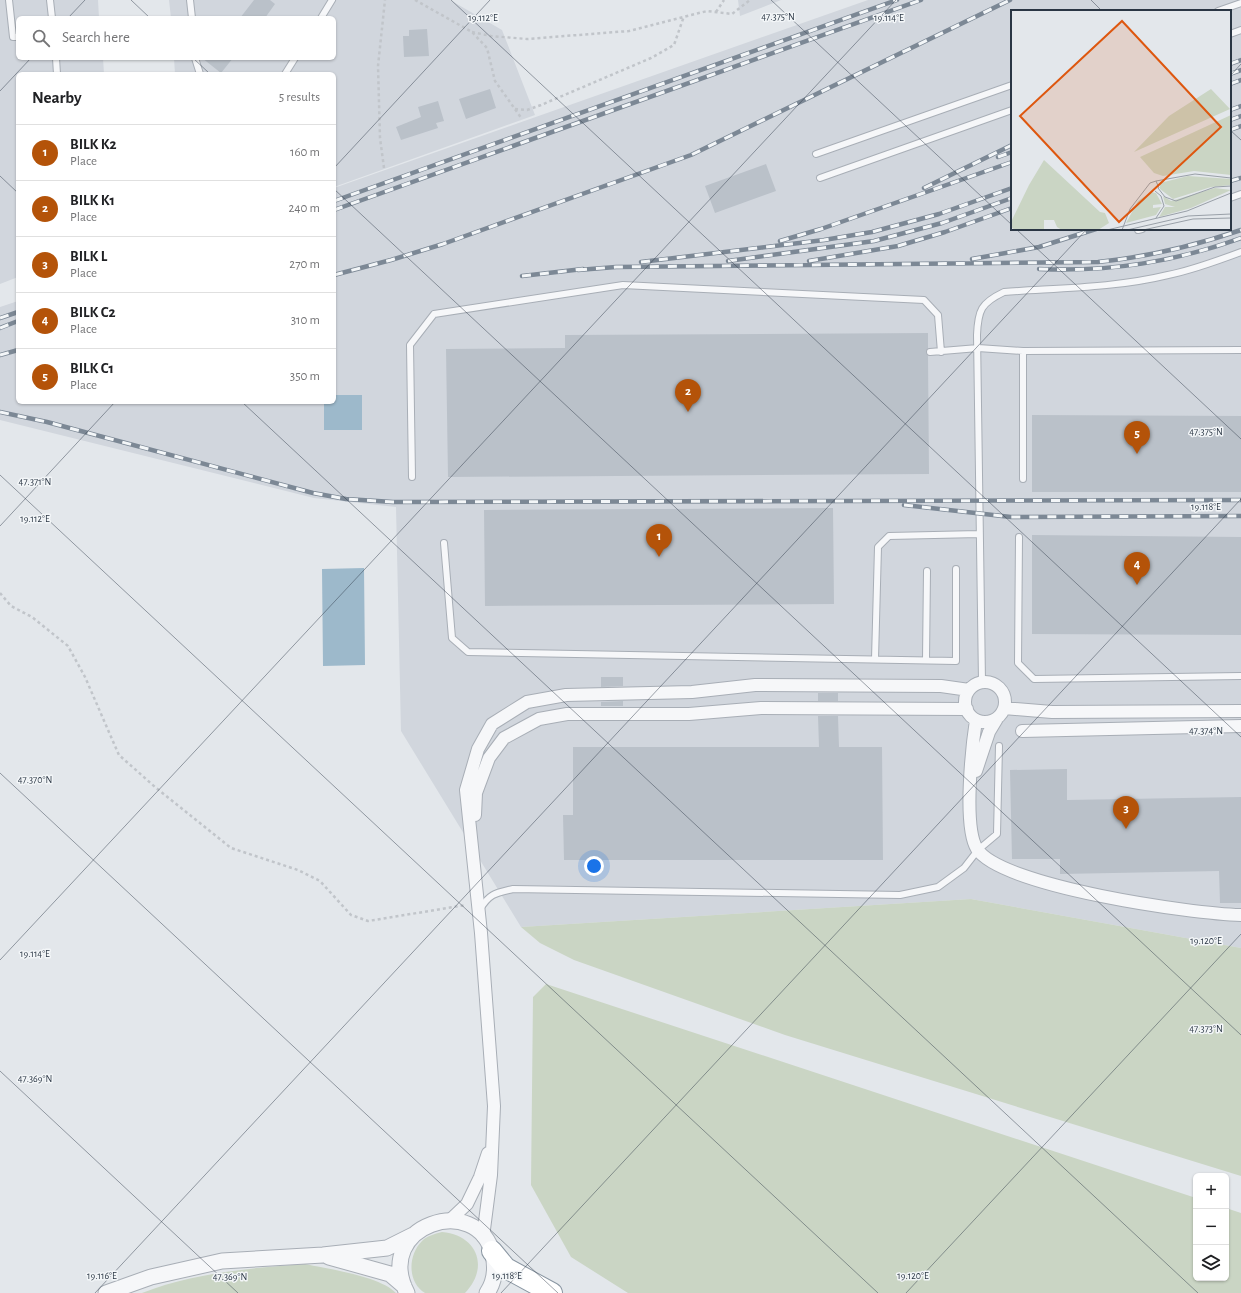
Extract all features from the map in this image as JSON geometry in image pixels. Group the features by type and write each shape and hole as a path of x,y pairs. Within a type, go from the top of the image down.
{"highway":[{"path":"488,1244 506,1268 552,1293"}],"street":[{"path":"487,1293 494,1277 495,1264 488,1244 493,1091 479,906 466,790 478,749 492,724 527,702 566,695 692,692 755,685 941,686 969,690 982,682 995,684 1004,695 1001,713 989,732 978,761 971,791"},
{"path":"969,690 965,703 967,709 976,720 987,722 1001,713 1241,711"},
{"path":"473,844 476,793 489,758 504,738 539,719 568,714 689,714 760,708 967,709"},
{"path":"976,720 970,770 970,816 974,843 978,850 991,861 1026,877 1110,899 1241,915"},
{"path":"1022,731 1241,726"},
{"path":"449,1220 468,1204 480,1177 492,1143"},
{"path":"106,1293 151,1277 222,1261 323,1255 387,1248 413,1235 427,1225 449,1220 468,1225 488,1244"},
{"path":"406,1289 400,1270 401,1261 407,1243 413,1235"},
{"path":"323,1255 390,1274 406,1289"}],"lane":[{"path":"9,0 13,37 16,37"},
{"path":"50,0 52,16"},
{"path":"190,0 192,16"},
{"path":"322,16 332,0"},
{"path":"1221,10 1241,3"},
{"path":"1231,34 1241,30"},
{"path":"56,60 57,72"},
{"path":"196,60 199,72"},
{"path":"286,72 294,60"},
{"path":"816,154 1011,85"},
{"path":"820,178 1011,110"},
{"path":"1231,198 1241,194"},
{"path":"982,682 978,318 982,307 992,298 1004,292 1116,283 1167,276 1205,266 1241,252"},
{"path":"412,477 410,345 434,314 623,285 924,300 938,315 941,352"},
{"path":"930,352 978,348 1022,350 1241,350"},
{"path":"1022,350 1023,479"},
{"path":"875,659 878,547 889,536 980,534"},
{"path":"1019,537 1018,663 1034,679 1241,676"},
{"path":"444,543 452,638 468,652 956,661 956,569"},
{"path":"926,660 927,571"},
{"path":"479,906 493,894 513,889 900,895 938,887 964,868 978,850 997,834 999,746"}],"path":[{"path":"384,168 380,138 378,66 385,0"},
{"path":"415,0 472,32 491,36 527,39 629,31 707,11 732,14 750,0"},
{"path":"716,12 724,0"},
{"path":"515,109 527,110 541,105 651,58 674,45 684,16"},
{"path":"472,32 487,48 495,81 522,119"},
{"path":"0,593 11,606 32,617 68,646 85,677 119,754 155,788 231,848 242,853 298,870 320,881 351,915 368,921 479,906"}],"shaded area":[{"path":"0,0 98,0 99,16 16,16 16,60 103,60 104,72 16,72 16,278 0,284"},
{"path":"169,0 450,0 502,30 535,115 336,186 336,72 175,72 174,60 336,60 336,16 171,16"},
{"path":"738,0 781,0 740,16"},
{"path":"868,0 1241,0 1241,948 971,899 521,927 401,731 396,507 314,498 0,420 0,307 16,302 16,404 336,404 336,187"}],"green space":[{"path":"971,899 1241,948 1241,1176 785,1035 574,960 540,943 521,927"},
{"path":"546,984 1193,1197 1193,1281 1229,1281 1229,1209 1241,1213 1241,1293 628,1293 571,1257 531,1185 533,997"},
{"path":"442,1232 454,1234 464,1239 476,1254 478,1263 477,1273 473,1283 465,1293 425,1293 419,1288 412,1275 412,1261 417,1247 426,1238 433,1234"},
{"path":"305,1264 366,1278 388,1287 396,1293 142,1293 161,1286 222,1272"}],"water":[{"path":"336,395 362,395 362,430 324,430 324,404 336,404"},
{"path":"364,568 365,665 323,666 322,569"}],"building":[{"path":"254,0 270,0 275,4 266,16 242,16"},
{"path":"427,29 429,56 404,57 403,36 409,36 409,30"},
{"path":"205,60 231,60 222,72"},
{"path":"490,89 496,108 466,119 459,99"},
{"path":"438,101 444,121 436,123 438,128 401,140 396,127 421,117 418,107"},
{"path":"766,164 776,191 715,213 705,186"},
{"path":"928,333 928,348 926,352 928,356 929,474 448,477 446,349 565,348 565,335"},
{"path":"1032,415 1241,416 1241,492 1032,492"},
{"path":"833,508 834,604 485,606 484,510"},
{"path":"1032,535 1241,537 1241,635 1032,634"},
{"path":"601,677 623,677 623,686 601,687"},
{"path":"818,693 838,693 838,701 818,701"},
{"path":"623,701 623,706 601,706 601,702"},
{"path":"818,716 838,716 839,747 882,747 883,860 564,860 563,815 573,815 573,747 819,747"},
{"path":"1067,769 1067,800 1241,797 1241,903 1220,903 1219,871 1060,874 1060,859 1012,859 1010,770"}],"railway":[{"path":"336,200 897,0"},
{"path":"336,209 921,0"},
{"path":"336,274 443,244 691,155 1010,0"},
{"path":"1231,64 1241,60"},
{"path":"1231,74 1241,70"},
{"path":"1231,84 1241,80"},
{"path":"1231,110 1241,106"},
{"path":"1231,120 1241,116"},
{"path":"1231,130 1241,126"},
{"path":"924,188 1011,145"},
{"path":"998,157 1011,152"},
{"path":"780,241 821,229 1011,162"},
{"path":"1231,181 1241,178"},
{"path":"641,262 824,240 872,232 939,214 1011,188"},
{"path":"728,261 874,241 942,223 1011,198"},
{"path":"809,261 898,246 945,232 1011,208"},
{"path":"972,259 1039,247 1093,230"},
{"path":"578,270 616,267 1098,262 1170,250 1241,230"},
{"path":"1039,269 1092,269 1142,264 1191,253 1241,238"},
{"path":"522,276 583,269"},
{"path":"0,318 16,313"},
{"path":"0,328 16,322"},
{"path":"0,355 16,351"},
{"path":"0,412 47,422 313,493 346,499 393,502 1241,500"},
{"path":"904,505 1011,517 1241,516"}],"place":[{"name":"BILK K1","path":"688,412"},
{"name":"BILK C1","path":"1137,454"},
{"name":"BILK K2","path":"659,557"},
{"name":"BILK C2","path":"1137,585"},
{"name":"BILK L","path":"1126,829"}]}
